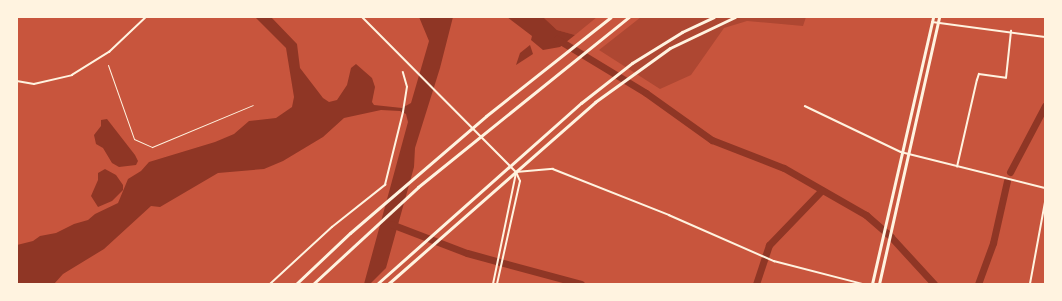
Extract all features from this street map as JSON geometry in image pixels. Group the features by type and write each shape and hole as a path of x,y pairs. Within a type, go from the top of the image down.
{"highway":[{"path":"296,284 350,233 486,116 611,17"},
{"path":"313,284 358,242 493,125 629,17"},
{"path":"377,284 490,182 632,63 682,32 714,17"},
{"path":"388,284 589,106 638,69 670,48 735,17"}],"main road":[{"path":"872,284 932,17"},
{"path":"879,284 940,17"}],"street":[{"path":"17,81 34,84 72,75 109,52 146,17"},
{"path":"362,17 417,70 463,120 516,172 520,181 498,284"},
{"path":"932,22 1011,31 1045,37"},
{"path":"957,167 977,80 980,74 1006,78 1011,31"},
{"path":"270,284 332,227 385,185 404,107 407,87 403,73"},
{"path":"805,106 908,155 1045,188"},
{"path":"516,172 553,169 669,215 774,261 863,284"},
{"path":"493,284 516,172"},
{"path":"1030,284 1045,202"}],"lane":[{"path":"108,65 134,139 152,147 253,105"}],"shaded area":[{"path":"255,17 271,17 297,44 300,68 323,98 329,102 337,100 347,85 351,68 356,64 372,78 375,87 372,102 374,105 402,108 411,103 429,41 419,17 453,17 440,68 415,148 414,167 386,268 370,284 364,284 408,122 406,114 400,111 381,110 344,118 323,137 283,161 264,169 218,173 160,207 151,206 104,249 63,274 54,284 17,284 17,245 33,241 40,236 56,233 74,224 88,220 95,214 118,203 128,179 141,171 149,162 215,142 234,134 249,121 276,118 292,107 294,97 286,48"},
{"path":"507,17 543,17 557,30 575,35 560,47 543,50 531,40 532,36"},
{"path":"597,17 575,35 557,30 544,18"},
{"path":"641,17 806,17 803,26 747,21 724,28 691,75 660,89 599,50"},
{"path":"530,45 533,54 516,65 520,53"},
{"path":"107,119 135,155 138,161 136,165 119,167 112,163 103,148 96,144 94,135 101,126 101,120"},
{"path":"105,169 116,175 123,185 123,190 112,201 98,207 91,196 98,180 98,173"}],"waterway":[{"path":"557,39 646,93 712,140 784,168 866,215 891,237 934,284"},
{"path":"1010,172 1045,106"},
{"path":"978,284 993,243 1007,181"},
{"path":"756,284 769,245 822,190"},
{"path":"391,224 467,253 581,284"}]}
